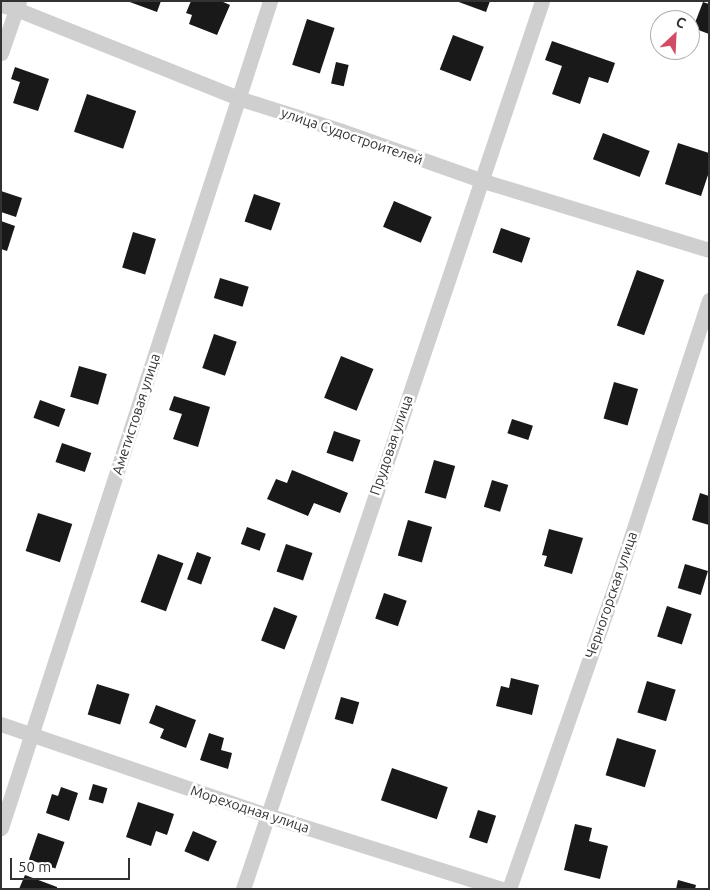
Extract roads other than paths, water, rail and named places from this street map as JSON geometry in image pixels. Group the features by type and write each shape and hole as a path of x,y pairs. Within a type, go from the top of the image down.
{"street":[{"name":"Аметистовая улица","path":"1,828 270,1"},
{"name":"Прудовая улица","path":"243,889 480,180 542,1"},
{"name":"улица Судостроителей","path":"1,5 18,5 238,98 342,131 480,180 709,250"},
{"path":"1,53 18,5"},
{"name":"Черногорская улица","path":"509,889 615,586 709,300"},
{"name":"Мореходная улица","path":"1,724 267,815 501,889"}]}
